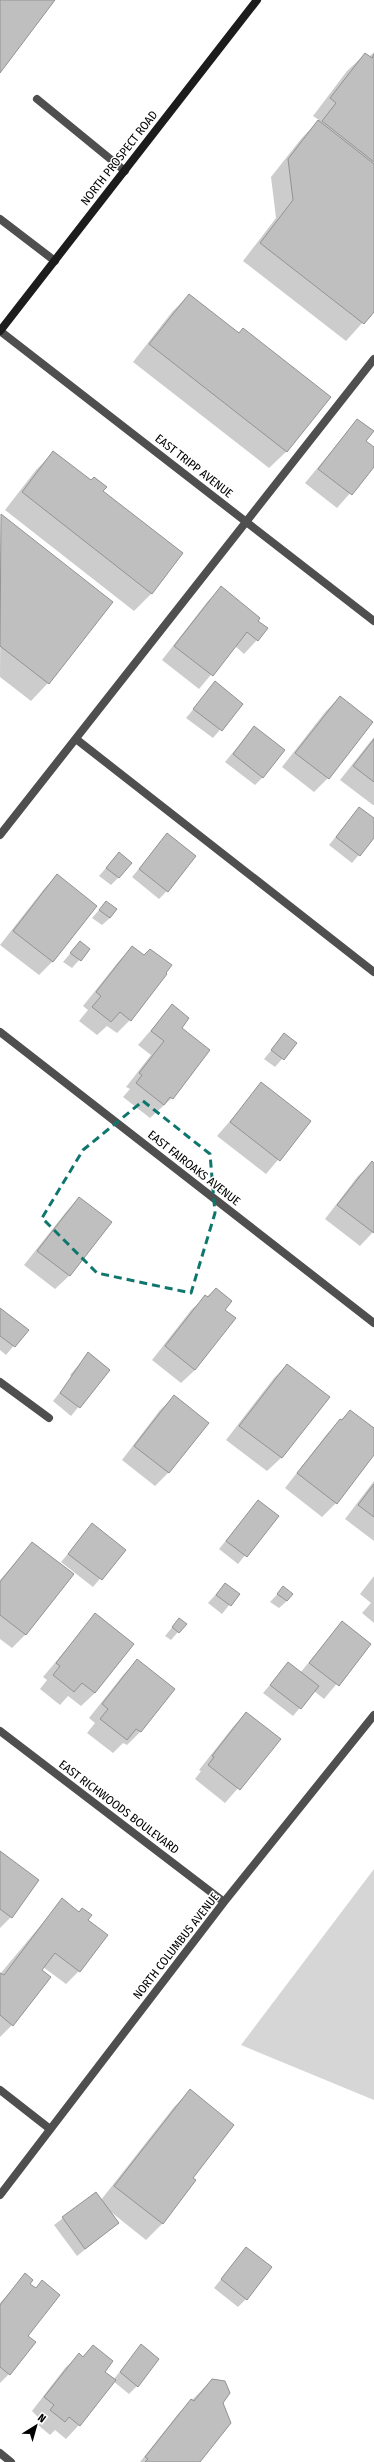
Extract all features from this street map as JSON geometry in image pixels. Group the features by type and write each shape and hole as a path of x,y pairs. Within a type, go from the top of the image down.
{"main road":[{"name":"NORTH PROSPECT ROAD","path":"0,331 257,0"}],"street":[{"path":"37,99 125,170"},
{"path":"0,218 55,261"},
{"name":"EAST TRIPP AVENUE","path":"0,331 374,621"},
{"path":"0,835 245,521 374,359"},
{"path":"76,739 374,972"},
{"name":"EAST FAIROAKS AVENUE","path":"0,1032 374,1323"},
{"path":"0,1382 49,1418"},
{"name":"NORTH COLUMBUS AVENUE","path":"0,2195 224,1902 374,1715"},
{"name":"EAST RICHWOODS BOULEVARD","path":"0,1731 224,1902"},
{"path":"0,2090 50,2129"},
{"path":"0,2453 11,2462"}],"highlighted area":[{"path":"143,1101 210,1154 215,1213 191,1293 97,1273 42,1218 83,1150"}],"shaded area":[{"path":"374,1869 374,2100 241,2045"}],"building":[{"path":"0,0 55,0 0,73"},
{"path":"365,53 372,58 374,54 374,162 322,121 336,103 330,98"},
{"path":"318,120 374,164 374,312 364,324 260,243 293,200 288,159"},
{"path":"189,294 239,333 243,328 331,397 287,452 149,344"},
{"path":"357,419 374,431 366,441 374,447 374,467 352,495 318,469"},
{"path":"53,451 91,480 94,477 107,487 103,491 183,553 152,594 22,492"},
{"path":"1,514 113,602 49,684 0,646"},
{"path":"221,586 260,618 258,621 268,628 258,641 247,632 213,676 174,646"},
{"path":"215,681 243,704 222,731 193,709"},
{"path":"340,696 373,722 329,779 295,753"},
{"path":"254,726 285,750 263,778 233,754"},
{"path":"374,739 374,782 353,766"},
{"path":"359,807 374,818 374,838 360,856 336,837"},
{"path":"167,833 196,856 168,892 139,869"},
{"path":"119,852 132,863 119,878 106,868"},
{"path":"57,874 97,906 53,962 13,931"},
{"path":"106,901 117,909 110,918 99,910"},
{"path":"80,941 90,949 81,961 70,953"},
{"path":"132,946 144,955 150,949 172,965 166,973 167,974 131,1021 120,1012 111,1022 92,1007 101,996 96,992"},
{"path":"172,1004 189,1018 182,1028 210,1050 173,1099 170,1097 164,1105 136,1083 142,1075 139,1073 164,1041 151,1031"},
{"path":"284,1033 297,1043 284,1060 271,1050"},
{"path":"261,1082 311,1121 280,1161 230,1122"},
{"path":"372,1161 374,1163 374,1233 337,1205"},
{"path":"79,1197 112,1222 70,1276 37,1251"},
{"path":"216,1288 232,1301 225,1310 236,1318 195,1370 165,1346 205,1295 208,1297"},
{"path":"0,1308 29,1330 15,1347 0,1336"},
{"path":"88,1352 110,1370 80,1408 60,1393"},
{"path":"287,1364 330,1397 282,1458 239,1426"},
{"path":"174,1395 209,1423 169,1473 134,1446"},
{"path":"350,1410 374,1428 374,1455 337,1504 297,1473 340,1419 342,1420"},
{"path":"374,1484 374,1517 358,1505"},
{"path":"258,1500 279,1516 247,1557 226,1541"},
{"path":"92,1523 126,1550 102,1580 68,1554"},
{"path":"32,1542 74,1574 26,1635 0,1615 0,1582"},
{"path":"225,1583 240,1594 231,1606 216,1595"},
{"path":"283,1586 293,1594 287,1601 277,1594"},
{"path":"95,1613 134,1644 95,1693 82,1683 74,1692 53,1675 60,1666 56,1663"},
{"path":"179,1618 187,1624 179,1633 172,1627"},
{"path":"342,1621 371,1644 339,1686 309,1663"},
{"path":"137,1659 175,1689 141,1732 136,1729 127,1740 100,1719 108,1709 102,1704"},
{"path":"288,1662 319,1686 301,1709 270,1685"},
{"path":"246,1712 281,1739 240,1790 208,1765 214,1757 212,1756"},
{"path":"0,1851 39,1880 12,1918 0,1909"},
{"path":"62,1898 79,1912 82,1908 92,1915 88,1920 108,1935 80,1972 55,1953 42,1970 51,1977 13,2026 0,2015 0,1973 4,1975"},
{"path":"190,2089 234,2125 193,2178 196,2180 163,2224 114,2186"},
{"path":"96,2192 119,2223 85,2249 62,2217"},
{"path":"246,2247 272,2267 247,2300 221,2279"},
{"path":"25,2273 33,2280 30,2284 36,2288 42,2280 60,2295 28,2336 36,2342 10,2375 0,2367 0,2305"},
{"path":"141,2344 159,2359 138,2387 120,2372"},
{"path":"93,2345 113,2361 105,2372 116,2380 80,2426 69,2417 65,2422 50,2410 54,2405 44,2397 79,2353 83,2357"},
{"path":"212,2379 225,2381 230,2393 223,2403 231,2423 200,2462 145,2462 148,2459 145,2457 191,2399 194,2401"}]}
